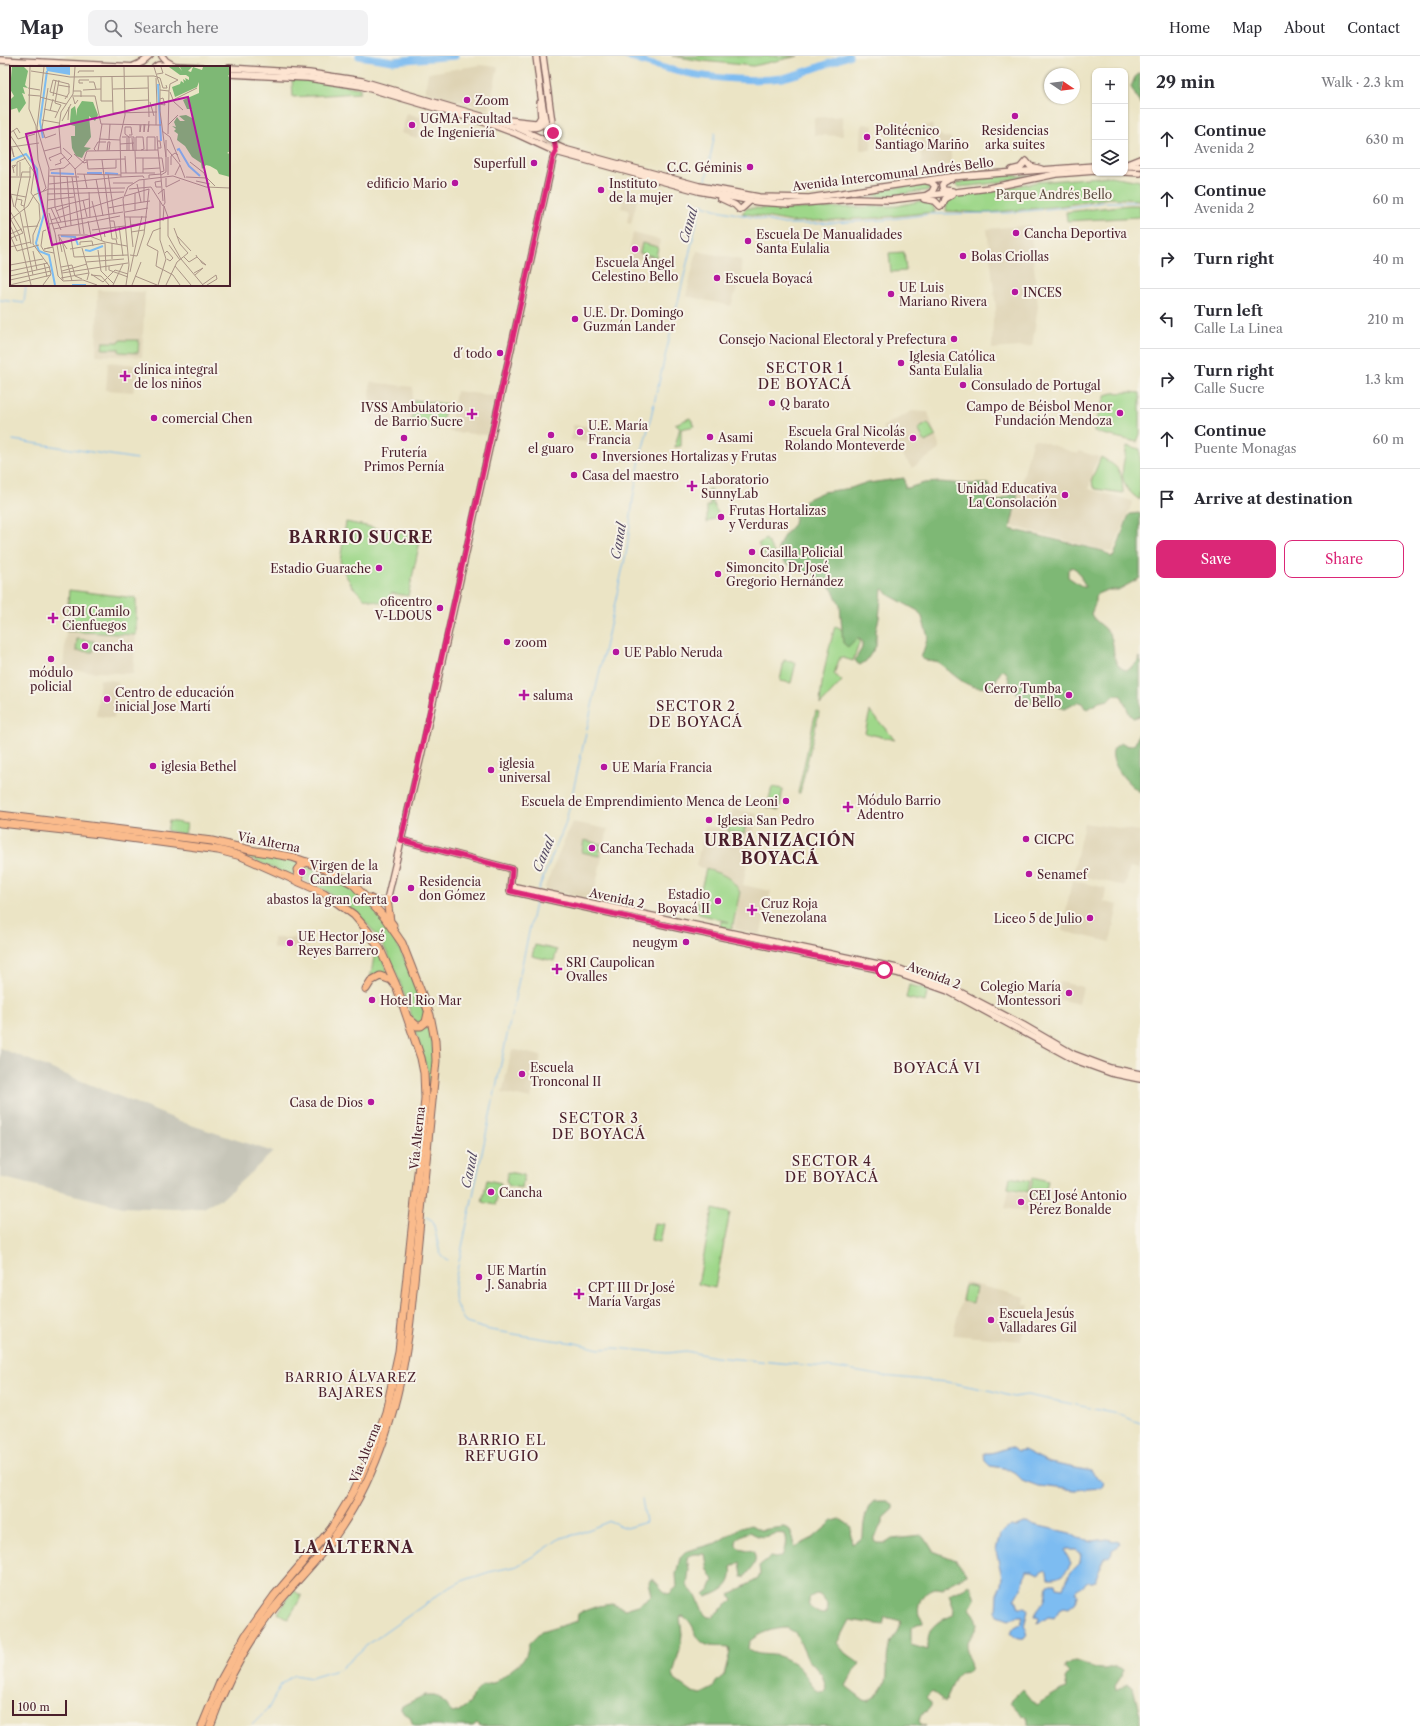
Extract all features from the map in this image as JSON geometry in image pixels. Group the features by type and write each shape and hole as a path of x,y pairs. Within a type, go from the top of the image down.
{"highway":[{"name":"Vía Alterna","path":"0,815 212,841 250,850 285,855 308,862 352,884 377,909 396,934 407,954 432,1025 436,1050 434,1086 407,1344 390,1421 370,1473 343,1525 320,1555 273,1609 259,1630 233,1674 210,1726"},
{"name":"Vía Alterna","path":"0,823 100,834 210,849 241,856 332,898 360,921 380,948 397,989 421,1058 424,1078 424,1110 400,1351 386,1412 372,1451 354,1491 331,1529 274,1596 246,1635 221,1680 202,1726"},
{"path":"300,882 297,870 301,865 308,862"},
{"path":"361,893 376,902 383,903 387,900 390,921 396,934"},
{"path":"366,989 371,981 380,976 391,980 397,989"},
{"path":"406,1016 412,1023 417,1026 421,1026 426,1022 428,1016 427,1009"}],"main road":[{"path":"137,66 150,56"},
{"path":"159,56 157,66 179,66"},
{"path":"162,56 170,64 179,66"},
{"path":"536,56 549,143 553,151"},
{"path":"387,900 553,151 556,146 543,56"},
{"path":"0,60 117,66"},
{"path":"230,68 309,72 362,81 492,119 535,123 538,122 541,117 539,110 541,96"},
{"name":"Avenida Intercomunal Andrés Bello","path":"230,74 308,78 361,86 490,124 517,134 553,151 713,195 750,201 799,204 853,200 890,200 989,188 1056,174 1092,171"},
{"name":"Avenida Intercomunal Andrés Bello","path":"492,119 556,146 699,186 759,197 790,198 828,196 863,189 925,180 1092,166"},
{"path":"507,125 519,124 536,128 542,125 545,120"},
{"path":"1128,164 1140,159"},
{"path":"1009,172 1020,168 1026,161 1030,166 1048,170"},
{"path":"1128,165 1140,166"},
{"path":"1128,172 1140,173"},
{"path":"962,176 945,181 942,185 943,190 962,191"},
{"path":"924,196 932,192 935,186 931,182 925,180"},
{"path":"916,197 932,200 942,206 947,197 962,191"},
{"path":"713,195 735,205 740,210 750,201"},
{"path":"401,840 512,869 511,889 542,895"},
{"name":"Avenida 2","path":"542,895 897,968 958,991 1074,1054 1110,1068 1140,1074"},
{"name":"Avenida 2","path":"542,895 897,973 948,991 1075,1060 1111,1073 1140,1079"}],"shaded area":[{"path":"481,65 498,67 489,110 425,91 428,73"},
{"name":"UGMA Facultad de Ingeniería","path":"407,113 423,118 417,138 401,133"},
{"path":"842,116 843,136 814,135 814,118"},
{"name":"Politécnico Santiago Mariño","path":"862,124 873,125 871,150 860,150"},
{"path":"925,125 933,125 933,136 942,135 942,137 951,137 951,165 921,166 921,136 926,136"},
{"path":"625,194 638,197 631,224 627,223 629,210 621,208"},
{"name":"INCES","path":"1030,225 1038,307 1032,346 992,349 993,319 996,309 987,229"},
{"name":"Escuela Ángel Celestino Bello","path":"633,233 660,240 659,247 642,243 640,253 658,257 657,263 630,257 631,251 629,251"},
{"path":"697,251 741,260 742,273 731,306 686,296"},
{"path":"98,290 145,292 142,357 96,355"},
{"name":"clínica integral de los niños","path":"108,362 139,365 144,370 143,382 136,382 133,392 106,390"},
{"path":"370,382 413,387 410,427 371,426"},
{"name":"IVSS Ambulatorio de Barrio Sucre","path":"456,391 496,396 488,435 449,432"},
{"name":"Escuela Gral Nicolás Rolando Monteverde","path":"912,411 928,412 940,449 912,468 882,427"},
{"name":"U.E. María Francia","path":"573,425 588,426 586,442 571,440"},
{"name":"Unidad Educativa La Consolación","path":"1035,439 1078,454 1079,451 1099,457 1093,469 1089,489 1133,501 1112,552 1011,526 1032,441"},
{"path":"66,631 136,635 133,674 63,670"},
{"name":"Centro de educación inicial Jose Martí","path":"100,679 118,681 114,718 96,716"},
{"path":"733,808 757,814 743,885 771,891 760,935 734,929 741,891 735,883 722,875 696,866 705,826 727,830"},
{"path":"572,822 608,829 593,899 544,889"},
{"path":"1084,823 1140,831 1140,869 1130,867 1125,886 1073,874"},
{"name":"Liceo 5 de Julio","path":"1072,880 1106,888 1104,902 1118,905 1110,942 1062,931"},
{"name":"UE Hector José Reyes Barrero","path":"273,938 308,938 308,948 273,949"},
{"name":"Colegio María Montessori","path":"1060,982 1083,987 1079,1004 1056,999"},
{"path":"0,1048 185,1123 273,1152 223,1198 203,1208 173,1209 123,1207 0,1177"},
{"name":"Escuela Tronconal II","path":"512,1049 541,1056 531,1099 502,1093"},
{"name":"CEI José Antonio Pérez Bonalde","path":"1009,1190 1038,1197 1034,1214 1005,1208"},
{"name":"Escuela Jesús Valladares Gil","path":"965,1282 1025,1297 1024,1304 1029,1305 1021,1341 953,1335"}],"green space":[{"path":"672,56 798,56 753,66"},
{"path":"1140,73 1140,104 1131,87 1135,77"},
{"path":"292,79 310,80 360,88 360,93 293,97"},
{"path":"1011,175 1028,176 1002,182 959,187 956,184 973,178"},
{"name":"Parque Andrés Bello","path":"1111,176 1140,181 1140,200 1109,198 1061,206 987,213 946,211 947,202 950,198 1037,182"},
{"path":"928,183 933,186 931,190 881,197 869,194 889,188"},
{"path":"920,201 930,203 935,212 877,218 792,222 742,213 747,208 791,209 898,206"},
{"path":"1140,205 1140,217 1067,221 1066,212"},
{"path":"642,243 658,247 656,257 640,253"},
{"path":"904,252 906,271 891,272 889,253"},
{"path":"120,340 139,340 138,353 119,352 119,348 102,349 103,342 119,342"},
{"name":"Campo de Béisbol Menor Fundación Mendoza","path":"1131,392 1140,393 1140,434 1137,442 1094,432 1094,427 1106,395"},
{"path":"414,400 446,404 441,427 438,429 411,427"},
{"path":"690,418 695,426 681,429 681,446 675,447 680,427 675,424"},
{"path":"928,423 936,436 925,442 918,429"},
{"path":"1127,446 1140,449 1140,500 1132,494 1124,482 1123,470"},
{"path":"1101,457 1116,467 1119,471 1122,480 1123,493 1096,489 1093,487 1092,479"},
{"path":"904,478 905,488 924,483 940,482 988,484 990,487 991,498 996,501 1014,494 1018,494 1010,529 1103,551 1111,557 1114,556 1128,517 1130,514 1140,513 1140,578 1118,590 1107,590 1097,594 1091,614 1109,633 1114,656 1121,668 1126,670 1131,668 1140,657 1140,716 1133,718 1130,715 1122,697 1119,695 1115,695 1109,700 1099,702 1088,709 1085,708 1082,703 1078,702 1065,709 1052,702 1029,703 1020,697 1011,685 1006,672 1003,670 994,683 990,686 975,687 969,685 956,677 939,663 921,658 928,637 922,617 918,611 889,595 882,589 876,631 876,646 866,661 860,665 857,663 855,660 862,648 862,641 856,639 848,647 843,643 840,605 832,589 812,573 802,571 784,562 778,549 783,537 794,524 796,511 807,499 823,492 851,488 862,484","holes":["1072,567 1077,570 1086,587 1083,587 1068,577 1068,570"]},
{"path":"708,489 710,489 715,499 712,502 719,515 707,523 707,506 710,506 710,498 707,497"},
{"name":"Estadio Guarache","path":"346,522 421,537 408,596 391,593 388,605 364,598 353,587 345,574 340,561"},
{"path":"766,539 775,554 767,559 758,544"},
{"path":"69,590 136,598 136,635 66,631"},
{"path":"835,626 842,630 842,637 859,639 860,641 853,661 840,657 834,674 842,681 820,705 823,675"},
{"name":"cancha","path":"77,639 94,641 93,652 76,651"},
{"path":"784,660 796,663 791,683 780,681"},
{"path":"816,711 819,712 800,793 798,793"},
{"path":"870,711 895,740 865,733"},
{"path":"1140,730 1140,792 1122,776 1117,768 1113,753 1115,747 1122,743 1129,746 1135,744"},
{"path":"772,787 783,789 779,810 767,807"},
{"path":"730,819 746,822 744,834 728,831"},
{"path":"169,821 187,824 185,834 167,831"},
{"name":"Cancha Techada","path":"584,840 601,844 599,856 582,852"},
{"path":"247,854 276,857 300,862 294,873 295,878 247,857"},
{"path":"307,866 335,879 354,891 370,905 383,921 394,939 412,976 426,1017 421,1024 413,1020 393,966 385,949 377,937 369,926 349,907 327,891 302,879 300,870"},
{"name":"Estadio Boyacá II","path":"706,869 726,876 733,882 740,892 732,929 720,927 721,921 729,922 699,914 696,909"},
{"path":"376,945 390,976 370,980"},
{"path":"535,945 557,950 554,961 532,956"},
{"path":"909,985 928,989 925,1002 906,998"},
{"path":"430,1024 434,1054 430,1103 427,1074 414,1028 421,1030 428,1027"},
{"path":"508,1172 524,1175 522,1188 509,1186 506,1180"},
{"path":"1010,1177 1030,1181 1028,1192 1008,1188"},
{"path":"1033,1177 1048,1181 1044,1196 1030,1193"},
{"name":"Cancha","path":"487,1180 501,1183 495,1205 482,1202"},
{"path":"713,1209 730,1213 715,1288 698,1284"},
{"path":"654,1223 664,1224 660,1242 651,1240"},
{"path":"965,1285 976,1287 973,1303 962,1301"},
{"path":"874,1501 887,1501 893,1505 893,1509 883,1518 883,1522 874,1537 874,1541 877,1543 886,1543 892,1539 922,1536 925,1538 933,1551 956,1560 967,1575 943,1589 932,1589 922,1597 918,1611 923,1623 917,1624 911,1628 911,1645 928,1650 930,1631 936,1624 953,1615 954,1609 949,1595 970,1585 975,1598 970,1607 975,1615 977,1625 966,1647 966,1654 971,1665 969,1672 960,1673 956,1677 945,1702 932,1691 926,1697 931,1703 931,1706 927,1711 921,1714 919,1720 920,1724 926,1726 480,1726 477,1723 473,1726 413,1726 410,1717 401,1710 401,1707 404,1705 425,1695 435,1695 447,1705 453,1713 459,1711 470,1703 472,1696 482,1686 496,1682 520,1663 526,1655 529,1644 541,1632 577,1621 578,1614 598,1606 612,1604 625,1609 638,1605 652,1595 649,1582 651,1579 669,1594 677,1587 676,1574 680,1558 687,1551 716,1543 738,1529 751,1525 760,1530 784,1527 790,1530 795,1547 813,1538 833,1521 840,1519 852,1527 852,1544 863,1537 865,1518 871,1504","holes":["750,1532 760,1537 784,1534 785,1545 782,1556 776,1558 770,1557 759,1566 760,1574 758,1579 730,1594 733,1600 711,1617 708,1617 704,1614 697,1597 687,1586 689,1570 687,1557 694,1554 705,1554 708,1570 714,1580 710,1590 704,1595 706,1597 712,1595 728,1584 731,1574 731,1567 740,1562 742,1577 745,1577 754,1564 755,1555 753,1551 736,1546 738,1538","816,1594 820,1595 828,1605 827,1612 821,1614 812,1609 809,1603 810,1597","683,1616 688,1620 704,1644 710,1646 729,1647 730,1652 724,1675 716,1682 713,1688 701,1694 692,1692 675,1680 673,1674 680,1649 682,1634 680,1617","885,1617 901,1621 899,1628 889,1646 887,1676 885,1682 877,1695 868,1701 864,1700 846,1686 855,1669 860,1664 845,1653 837,1643 849,1620 883,1625","787,1628 796,1633 807,1658 822,1675 826,1688 824,1692 818,1691 802,1671 788,1660 777,1656 757,1653 748,1649 749,1642 753,1639 766,1632"]},
{"path":"293,1590 302,1596 288,1619 278,1613"},
{"path":"1074,1661 1098,1668 1104,1669 1116,1667 1122,1670 1121,1677 1115,1686 1116,1689 1119,1689 1127,1684 1133,1687 1140,1716 1140,1726 1029,1726 1028,1718 1022,1715 1010,1702 1023,1689 1036,1705 1067,1688 1065,1679 1069,1674 1065,1670 1065,1666"}],"water":[{"path":"1013,1447 1018,1451 1024,1450 1050,1463 1091,1471 1103,1482 1101,1488 1075,1490 1038,1486 1022,1480 1017,1475 1004,1468 990,1466 985,1461 984,1453 992,1453"},
{"path":"1026,1523 1070,1533 1078,1538 1093,1541 1107,1539 1119,1542 1120,1545 1112,1550 1112,1554 1110,1556 1105,1558 1095,1580 1092,1582 1087,1582 1075,1592 1077,1595 1076,1602 1069,1608 1064,1607 1060,1609 1054,1618 1048,1617 1038,1624 1039,1617 1035,1616 1046,1597 1049,1583 1056,1583 1057,1587 1064,1588 1069,1574 1080,1563 1081,1553 1076,1550 1066,1550 1065,1552 1071,1563 1065,1573 1056,1578 1048,1578 1047,1571 1045,1569 1039,1574 1032,1571 1026,1571 1022,1586 1014,1600 1016,1600 1019,1608 1026,1608 1028,1611 1024,1626 1027,1635 1024,1639 1018,1639 1010,1633 1012,1628 1021,1623 1023,1616 1017,1616 1009,1620 998,1616 996,1611 997,1594 1001,1585 1002,1577 996,1551 1000,1534 1004,1530 1011,1526 1016,1527"}],"waterway":[{"path":"359,56 393,61 455,56"},
{"path":"626,56 667,69 693,75 753,80 776,79 791,76 849,56"},
{"path":"706,180 715,133"},
{"name":"Canal","path":"538,890 565,825 571,800 627,549 633,499 640,459 701,204 718,210 784,224 811,224 883,220 931,214 1006,213 1105,202 1140,202"},
{"path":"0,300 24,303 26,286"},
{"path":"13,440 137,459"},
{"path":"536,899 455,1283 455,1301 466,1323 490,1330 575,1343 599,1349 615,1348 668,1353 686,1351 715,1357 836,1368 883,1376 947,1382 993,1391 1013,1397 1027,1395 1067,1403 1118,1414 1140,1423"},
{"path":"425,1216 433,1221 440,1254 448,1261"},
{"path":"251,1726 268,1709 282,1683 294,1675 311,1678 340,1669 366,1646 445,1590 462,1581 489,1572 517,1566 560,1538 578,1534 610,1521 626,1528 646,1522 642,1499"}],"place":[{"name":"Zoom","path":"467,100"},
{"name":"Residencias arka suites","path":"1015,116"},
{"name":"UGMA Facultad de Ingeniería","path":"412,125"},
{"name":"Politécnico Santiago Mariño","path":"867,137"},
{"name":"Superfull","path":"534,163"},
{"name":"C.C. Géminis","path":"750,167"},
{"name":"edificio Mario","path":"455,183"},
{"name":"Instituto de la mujer","path":"601,190"},
{"name":"Cancha Deportiva","path":"1016,233"},
{"name":"Escuela De Manualidades Santa Eulalia","path":"748,241"},
{"name":"Escuela Ángel Celestino Bello","path":"635,249"},
{"name":"Bolas Criollas","path":"963,256"},
{"name":"Escuela Boyacá","path":"717,278"},
{"name":"INCES","path":"1015,292"},
{"name":"UE Luis Mariano Rivera","path":"891,294"},
{"name":"U.E. Dr. Domingo Guzmán Lander","path":"575,319"},
{"name":"Consejo Nacional Electoral y Prefectura","path":"954,339"},
{"name":"d´ todo","path":"500,353"},
{"name":"Iglesia Católica Santa Eulalia","path":"901,363"},
{"name":"clínica integral de los niños","path":"125,376"},
{"name":"Consulado de Portugal","path":"963,385"},
{"name":"Q barato","path":"772,403"},
{"name":"Campo de Béisbol Menor Fundación Mendoza","path":"1120,413"},
{"name":"IVSS Ambulatorio de Barrio Sucre","path":"472,414"},
{"name":"comercial Chen","path":"154,418"},
{"name":"U.E. María Francia","path":"580,432"},
{"name":"el guaro","path":"551,435"},
{"name":"Asami","path":"710,437"},
{"name":"Frutería Primos Pernía","path":"404,438"},
{"name":"Escuela Gral Nicolás Rolando Monteverde","path":"913,438"},
{"name":"Inversiones Hortalizas y Frutas","path":"594,456"},
{"name":"Casa del maestro","path":"574,475"},
{"name":"Laboratorio SunnyLab","path":"692,486"},
{"name":"Unidad Educativa La Consolación","path":"1065,495"},
{"name":"Frutas Hortalizas y Verduras","path":"721,517"},
{"name":"Casilla Policial","path":"752,552"},
{"name":"Estadio Guarache","path":"379,568"},
{"name":"Simoncito Dr José Gregorio Hernández","path":"718,574"},
{"name":"oficentro V-LDOUS","path":"440,608"},
{"name":"CDI Camilo Cienfuegos","path":"53,618"},
{"name":"zoom","path":"507,642"},
{"name":"cancha","path":"85,646"},
{"name":"UE Pablo Neruda","path":"616,652"},
{"name":"módulo policial","path":"51,659"},
{"name":"saluma","path":"524,695"},
{"name":"Cerro Tumba de Bello","path":"1069,695"},
{"name":"Centro de educación inicial Jose Martí","path":"107,699"},
{"name":"iglesia Bethel","path":"153,766"},
{"name":"UE María Francia","path":"604,767"},
{"name":"iglesia universal","path":"491,770"},
{"name":"Escuela de Emprendimiento Menca de Leoni","path":"786,801"},
{"name":"Módulo Barrio Adentro","path":"848,807"},
{"name":"Iglesia San Pedro","path":"709,820"},
{"name":"CICPC","path":"1026,839"},
{"name":"Cancha Techada","path":"592,848"},
{"name":"Virgen de la Candelaria","path":"302,872"},
{"name":"Senamef","path":"1029,874"},
{"name":"Residencia don Gómez","path":"411,888"},
{"name":"abastos la gran oferta","path":"395,899"},
{"name":"Estadio Boyacá II","path":"718,901"},
{"name":"Cruz Roja Venezolana","path":"752,910"},
{"name":"Liceo 5 de Julio","path":"1090,918"},
{"name":"neugym","path":"686,942"},
{"name":"UE Hector José Reyes Barrero","path":"290,943"},
{"name":"SRI Caupolican Ovalles","path":"557,969"},
{"name":"Colegio María Montessori","path":"1069,993"},
{"name":"Hotel Rio Mar","path":"372,1000"},
{"name":"Escuela Tronconal II","path":"522,1074"},
{"name":"Casa de Dios","path":"371,1102"},
{"name":"Cancha","path":"491,1192"},
{"name":"CEI José Antonio Pérez Bonalde","path":"1021,1202"},
{"name":"UE Martín J. Sanabria","path":"479,1277"},
{"name":"CPT III Dr José María Vargas","path":"579,1294"},
{"name":"Escuela Jesús Valladares Gil","path":"991,1320"}],"district":[{"name":"SECTOR 1 DE BOYACÁ","path":"805,376"},
{"name":"BARRIO SUCRE","path":"361,537"},
{"name":"SECTOR 2 DE BOYACÁ","path":"696,714"},
{"name":"URBANIZACIÓN BOYACÁ","path":"780,849"},
{"name":"BOYACÁ VI","path":"937,1068"},
{"name":"SECTOR 3 DE BOYACÁ","path":"599,1126"},
{"name":"SECTOR 4 DE BOYACÁ","path":"832,1170"},
{"name":"BARRIO ÁLVAREZ BAJARES","path":"351,1384"},
{"name":"BARRIO EL REFUGIO","path":"502,1448"},
{"name":"LA ALTERNA","path":"354,1547"}],"route":[{"path":"553,133 556,152 553,158 432,699 421,756 401,840 512,869 510,891 678,928 884,970"}]}
